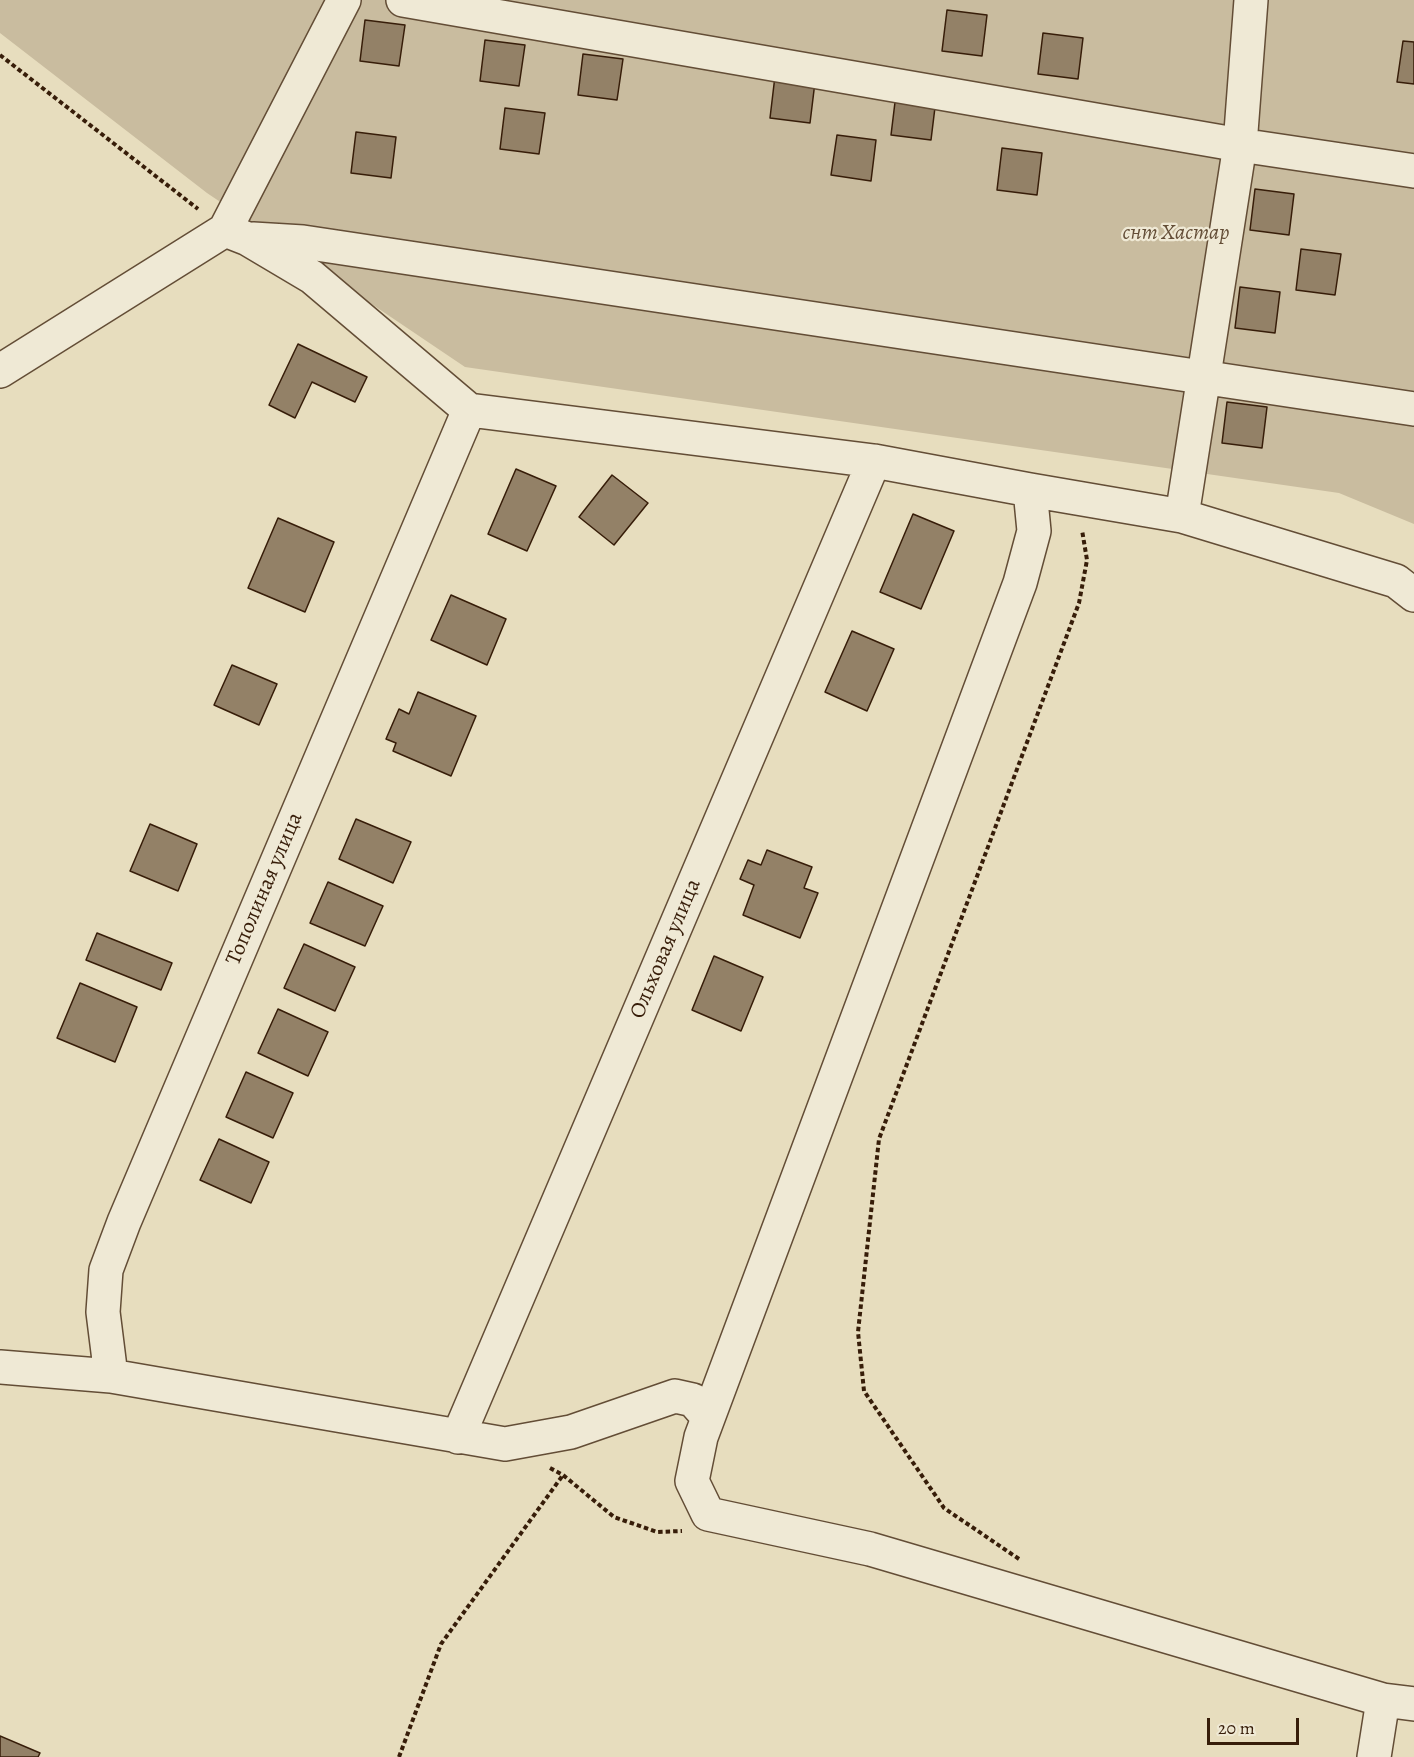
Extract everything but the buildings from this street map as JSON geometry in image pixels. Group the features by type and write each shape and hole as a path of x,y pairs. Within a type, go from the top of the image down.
{"street":[{"path":"0,371 237,235 344,0"},
{"path":"402,0 1240,145 1414,171"},
{"path":"1182,516 1240,145 1251,0"},
{"path":"237,235 303,242 1414,409"},
{"path":"237,235 312,277 469,410 874,461 1182,516 1396,581 1414,595"},
{"name":"Тополиная улица","path":"111,1376 103,1312 106,1270 124,1222 469,410"},
{"name":"Ольховая улица","path":"458,1437 874,461"},
{"path":"1045,493 1020,583 708,1417 701,1437 692,1481 708,1514 870,1549 1398,1702 1374,1757"},
{"path":"0,1366 111,1376 505,1444 571,1431 675,1396 693,1400 708,1417"}],"path":[{"path":"0,55 237,235"},
{"path":"1024,1563 1016,1555 944,1508 864,1391 858,1332 879,1139 1079,603 1087,560 1082,529 1045,493"},
{"path":"505,1444 563,1475 614,1517 657,1532 683,1531 708,1514"},
{"path":"399,1757 441,1644 563,1475"}],"green space":[{"name":"снт Хастар","path":"0,0 1414,0 1414,524 1339,493 465,367 207,193 0,33"}]}
